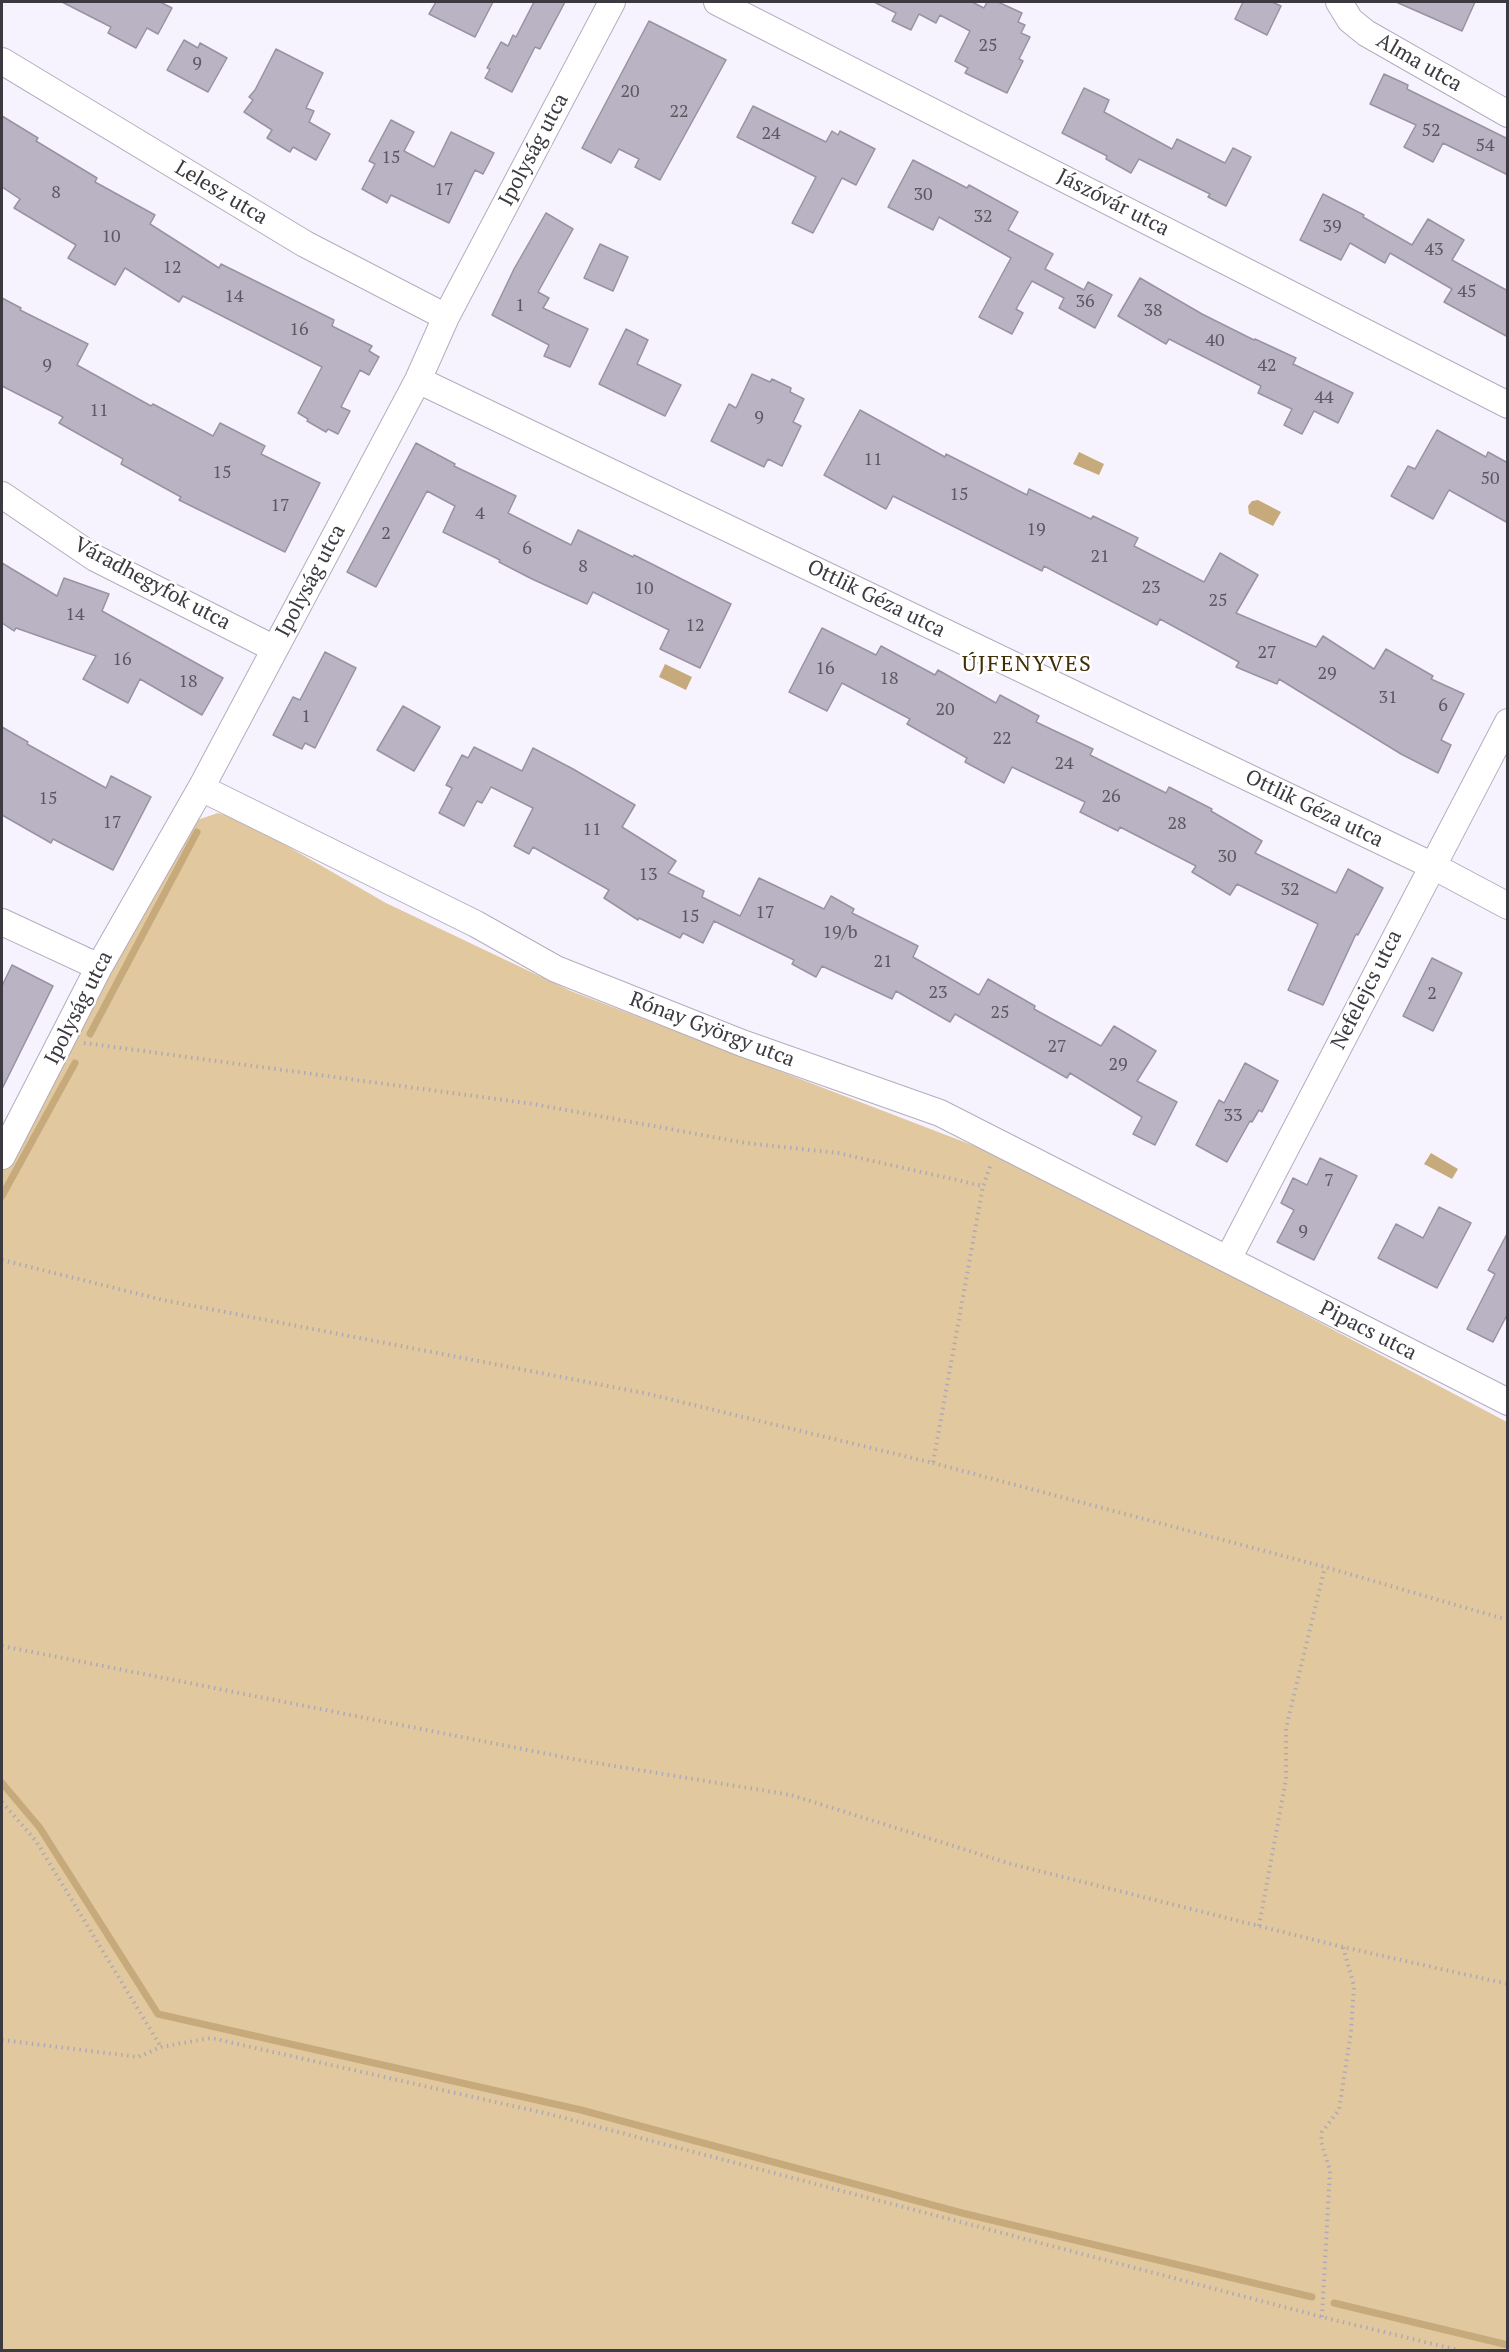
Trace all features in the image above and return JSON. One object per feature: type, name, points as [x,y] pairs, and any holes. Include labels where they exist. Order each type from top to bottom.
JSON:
[{"type":"street","name":"Ipolyság utca","points":[[2,1156],[99,967],[201,788],[418,380],[446,316],[612,2]]},
{"type":"street","name":"Jászóvár utca","points":[[717,2],[1508,405]]},
{"type":"street","name":"Alma utca","points":[[1339,2],[1350,20],[1366,33],[1508,114]]},
{"type":"street","name":"Lelesz utca","points":[[2,61],[305,244],[446,316]]},
{"type":"street","name":"Ottlik Géza utca","points":[[418,380],[1431,865],[1508,906]]},
{"type":"street","name":"Váradhegyfok utca","points":[[2,495],[95,558],[275,649]]},
{"type":"street","name":"Nefelejcs utca","points":[[1228,1259],[1431,865],[1508,722]]},
{"type":"street","name":"Rónay György utca","points":[[201,788],[476,924],[556,969],[732,1039],[940,1113],[1228,1259]]},
{"type":"street","points":[[2,922],[99,967]]},
{"type":"street","name":"Pipacs utca","points":[[1228,1259],[1508,1402]]},
{"type":"path","points":[[63,1040],[533,1104],[746,1143],[838,1153],[983,1186]]},
{"type":"path","points":[[933,1462],[983,1186],[998,1144]]},
{"type":"path","points":[[2,1260],[163,1300],[644,1393],[933,1462],[1324,1567],[1508,1620]]},
{"type":"path","points":[[1259,1926],[1286,1779],[1286,1728],[1324,1567]]},
{"type":"path","points":[[2,1646],[578,1760],[791,1795],[1011,1864],[1343,1947],[1508,1984]]},
{"type":"path","points":[[2,1802],[36,1841],[161,2047]]},
{"type":"path","points":[[1322,2317],[1330,2170],[1321,2142],[1322,2132],[1340,2110],[1351,2032],[1354,1986],[1343,1947]]},
{"type":"path","points":[[2,2040],[138,2058],[161,2047],[211,2038],[553,2115],[1322,2317],[1458,2350]]},
{"type":"shaded area","points":[[1079,452],[1104,464],[1099,475],[1073,464]]},
{"type":"shaded area","points":[[1258,500],[1281,512],[1273,526],[1249,514],[1248,506],[1252,501]]},
{"type":"shaded area","points":[[665,664],[692,677],[686,690],[659,677]]},
{"type":"shaded area","points":[[218,813],[242,820],[386,903],[571,991],[1019,1163],[1507,1422],[1507,2350],[2,2350],[2,1156],[197,820]]},
{"type":"shaded area","points":[[1431,1153],[1458,1169],[1452,1179],[1424,1164]]},
{"type":"building","points":[[62,2],[160,2],[172,8],[158,34],[147,28],[136,48],[108,33],[111,27]]},
{"type":"building","points":[[436,2],[493,2],[475,37],[429,14]]},
{"type":"building","points":[[534,2],[565,2],[540,49],[535,47],[512,92],[485,78],[490,69],[487,68],[501,42],[508,46],[513,35],[516,37]]},
{"type":"building","points":[[874,2],[972,2],[984,8],[987,2],[998,2],[1022,13],[1018,22],[1025,25],[1021,33],[1030,37],[1019,59],[1023,61],[1007,93],[965,73],[968,68],[955,61],[970,31],[940,15],[936,23],[919,14],[911,30],[892,21],[896,13]]},
{"type":"building","points":[[1243,2],[1272,2],[1281,6],[1267,35],[1235,19]]},
{"type":"building","points":[[1396,2],[1475,2],[1462,31]]},
{"type":"building","points":[[649,21],[726,60],[660,180],[635,167],[639,159],[619,149],[611,163],[582,148]]},
{"type":"building","points":[[184,40],[198,48],[200,43],[227,58],[208,92],[167,70]]},
{"type":"building","points":[[276,49],[323,73],[306,108],[314,111],[309,122],[330,134],[316,160],[293,147],[290,152],[267,138],[272,130],[244,112],[253,100],[249,97]]},
{"type":"building","points":[[1384,74],[1408,85],[1407,89],[1508,139],[1508,175],[1443,143],[1433,162],[1404,147],[1416,125],[1370,104]]},
{"type":"building","points":[[1084,88],[1109,100],[1104,112],[1172,149],[1177,139],[1225,163],[1233,148],[1251,157],[1226,206],[1208,197],[1210,194],[1139,159],[1131,173],[1106,159],[1107,156],[1062,133]]},
{"type":"building","points":[[753,106],[826,142],[832,131],[838,135],[840,131],[875,149],[856,185],[842,178],[813,233],[792,223],[816,177],[737,137]]},
{"type":"building","points":[[2,116],[38,138],[36,141],[97,178],[95,182],[155,215],[150,224],[219,268],[221,264],[334,320],[332,326],[372,346],[369,351],[379,357],[369,375],[360,370],[341,407],[350,411],[338,434],[328,429],[326,432],[298,413],[322,367],[183,296],[179,302],[125,268],[115,285],[68,258],[76,245],[14,208],[20,199],[2,187]]},
{"type":"building","points":[[391,120],[414,132],[404,151],[434,167],[451,132],[494,153],[483,174],[475,170],[449,223],[391,195],[387,203],[362,189],[375,164],[369,161]]},
{"type":"building","points":[[913,160],[967,188],[969,185],[1018,212],[1008,230],[1053,254],[1045,269],[1084,290],[1088,282],[1112,295],[1095,328],[1059,308],[1064,298],[1032,281],[1016,309],[1023,313],[1012,334],[979,317],[1011,258],[939,217],[933,230],[888,207]]},
{"type":"building","points":[[1323,194],[1364,215],[1363,217],[1412,245],[1428,219],[1464,240],[1452,260],[1508,291],[1508,337],[1444,302],[1452,289],[1390,253],[1385,263],[1350,243],[1341,260],[1300,240]]},
{"type":"building","points":[[546,213],[573,229],[538,292],[549,298],[543,308],[588,329],[570,367],[544,356],[549,345],[492,315],[514,269]]},
{"type":"building","points":[[600,244],[628,257],[613,291],[584,278]]},
{"type":"building","points":[[1140,278],[1202,314],[1296,358],[1293,364],[1353,393],[1338,423],[1314,411],[1302,434],[1284,425],[1292,409],[1258,393],[1261,386],[1169,339],[1166,344],[1118,316]]},
{"type":"building","points":[[2,298],[21,308],[20,310],[88,344],[77,365],[151,406],[153,404],[213,436],[220,423],[265,446],[261,454],[320,483],[285,552],[179,500],[181,497],[121,464],[123,459],[59,423],[63,417],[2,386]]},
{"type":"building","points":[[626,329],[648,340],[637,364],[681,385],[665,416],[599,384]]},
{"type":"building","points":[[752,374],[770,382],[772,379],[791,388],[790,392],[804,399],[793,422],[801,426],[782,466],[768,459],[764,467],[711,441],[729,404],[736,408]]},
{"type":"building","points":[[860,410],[945,457],[946,454],[1027,495],[1029,489],[1091,519],[1093,516],[1138,538],[1134,546],[1204,582],[1220,553],[1258,575],[1236,613],[1316,647],[1323,636],[1374,669],[1386,649],[1433,676],[1431,679],[1464,694],[1441,740],[1451,745],[1438,773],[1401,754],[1279,679],[1277,684],[1236,667],[1239,662],[1160,619],[1157,625],[1044,566],[1042,571],[893,496],[886,509],[824,475]]},
{"type":"building","points":[[1437,430],[1486,457],[1488,452],[1508,463],[1508,523],[1449,490],[1433,519],[1391,496],[1408,466],[1415,469]]},
{"type":"building","points":[[416,443],[455,464],[454,466],[516,496],[508,513],[571,545],[578,530],[633,557],[634,555],[731,604],[700,668],[660,649],[669,630],[593,592],[587,604],[532,579],[499,562],[500,560],[443,532],[455,506],[427,491],[376,587],[347,572]]},
{"type":"building","points":[[2,563],[57,596],[64,578],[109,594],[102,611],[223,678],[202,715],[140,679],[128,703],[83,679],[96,656],[16,628],[14,631],[2,623]]},
{"type":"building","points":[[822,628],[876,655],[881,646],[935,675],[938,670],[996,703],[1000,695],[1039,716],[1036,722],[1093,749],[1090,755],[1166,793],[1169,787],[1212,809],[1211,811],[1262,841],[1255,853],[1336,893],[1348,869],[1383,888],[1358,935],[1356,934],[1323,1005],[1288,990],[1318,924],[1237,884],[1230,895],[1192,872],[1196,866],[1120,827],[1118,831],[1080,812],[1085,802],[1012,767],[1004,783],[965,762],[967,758],[907,724],[910,719],[842,683],[827,711],[789,692]]},
{"type":"building","points":[[325,652],[356,668],[315,748],[305,743],[302,749],[273,735],[293,697],[300,700]]},
{"type":"building","points":[[403,706],[440,727],[414,771],[377,750]]},
{"type":"building","points":[[2,727],[28,742],[27,744],[106,788],[111,776],[151,797],[113,870],[53,839],[51,843],[2,815]]},
{"type":"building","points":[[474,747],[522,771],[533,748],[635,805],[622,827],[676,861],[668,873],[704,891],[702,897],[740,916],[759,878],[824,909],[831,896],[854,909],[852,913],[918,946],[913,957],[979,995],[988,979],[1035,1006],[1034,1009],[1101,1046],[1114,1026],[1156,1051],[1137,1081],[1177,1102],[1155,1145],[1133,1134],[1142,1117],[1070,1073],[1067,1078],[955,1014],[950,1022],[896,991],[892,999],[822,966],[816,977],[792,964],[794,960],[714,921],[703,943],[683,933],[680,938],[639,918],[638,920],[604,898],[609,890],[533,847],[529,854],[514,846],[533,808],[491,787],[482,803],[477,801],[464,826],[439,813],[452,788],[446,785],[462,755],[468,758]]},
{"type":"building","points":[[1432,958],[1462,973],[1433,1031],[1403,1016]]},
{"type":"building","points":[[12,965],[53,986],[2,1089],[2,986]]},
{"type":"building","points":[[1245,1063],[1278,1081],[1262,1112],[1259,1110],[1252,1122],[1250,1121],[1227,1162],[1196,1145],[1219,1100],[1224,1103]]},
{"type":"building","points":[[1320,1158],[1357,1176],[1314,1260],[1277,1242],[1294,1210],[1281,1203],[1293,1178],[1307,1185]]},
{"type":"building","points":[[1439,1207],[1471,1223],[1437,1288],[1378,1258],[1396,1224],[1423,1238]]},
{"type":"building","points":[[1508,1232],[1508,1313],[1493,1342],[1467,1329],[1495,1274],[1488,1270]]},
{"type":"waterway","points":[[90,1034],[197,832]]},
{"type":"waterway","points":[[2,1196],[75,1063]]},
{"type":"waterway","points":[[2,1783],[40,1828],[158,2014],[581,2110],[962,2213],[1312,2297]]},
{"type":"waterway","points":[[1334,2303],[1508,2345]]},
{"type":"district","name":"ÚJFENYVES","points":[[1027,665]]}]
